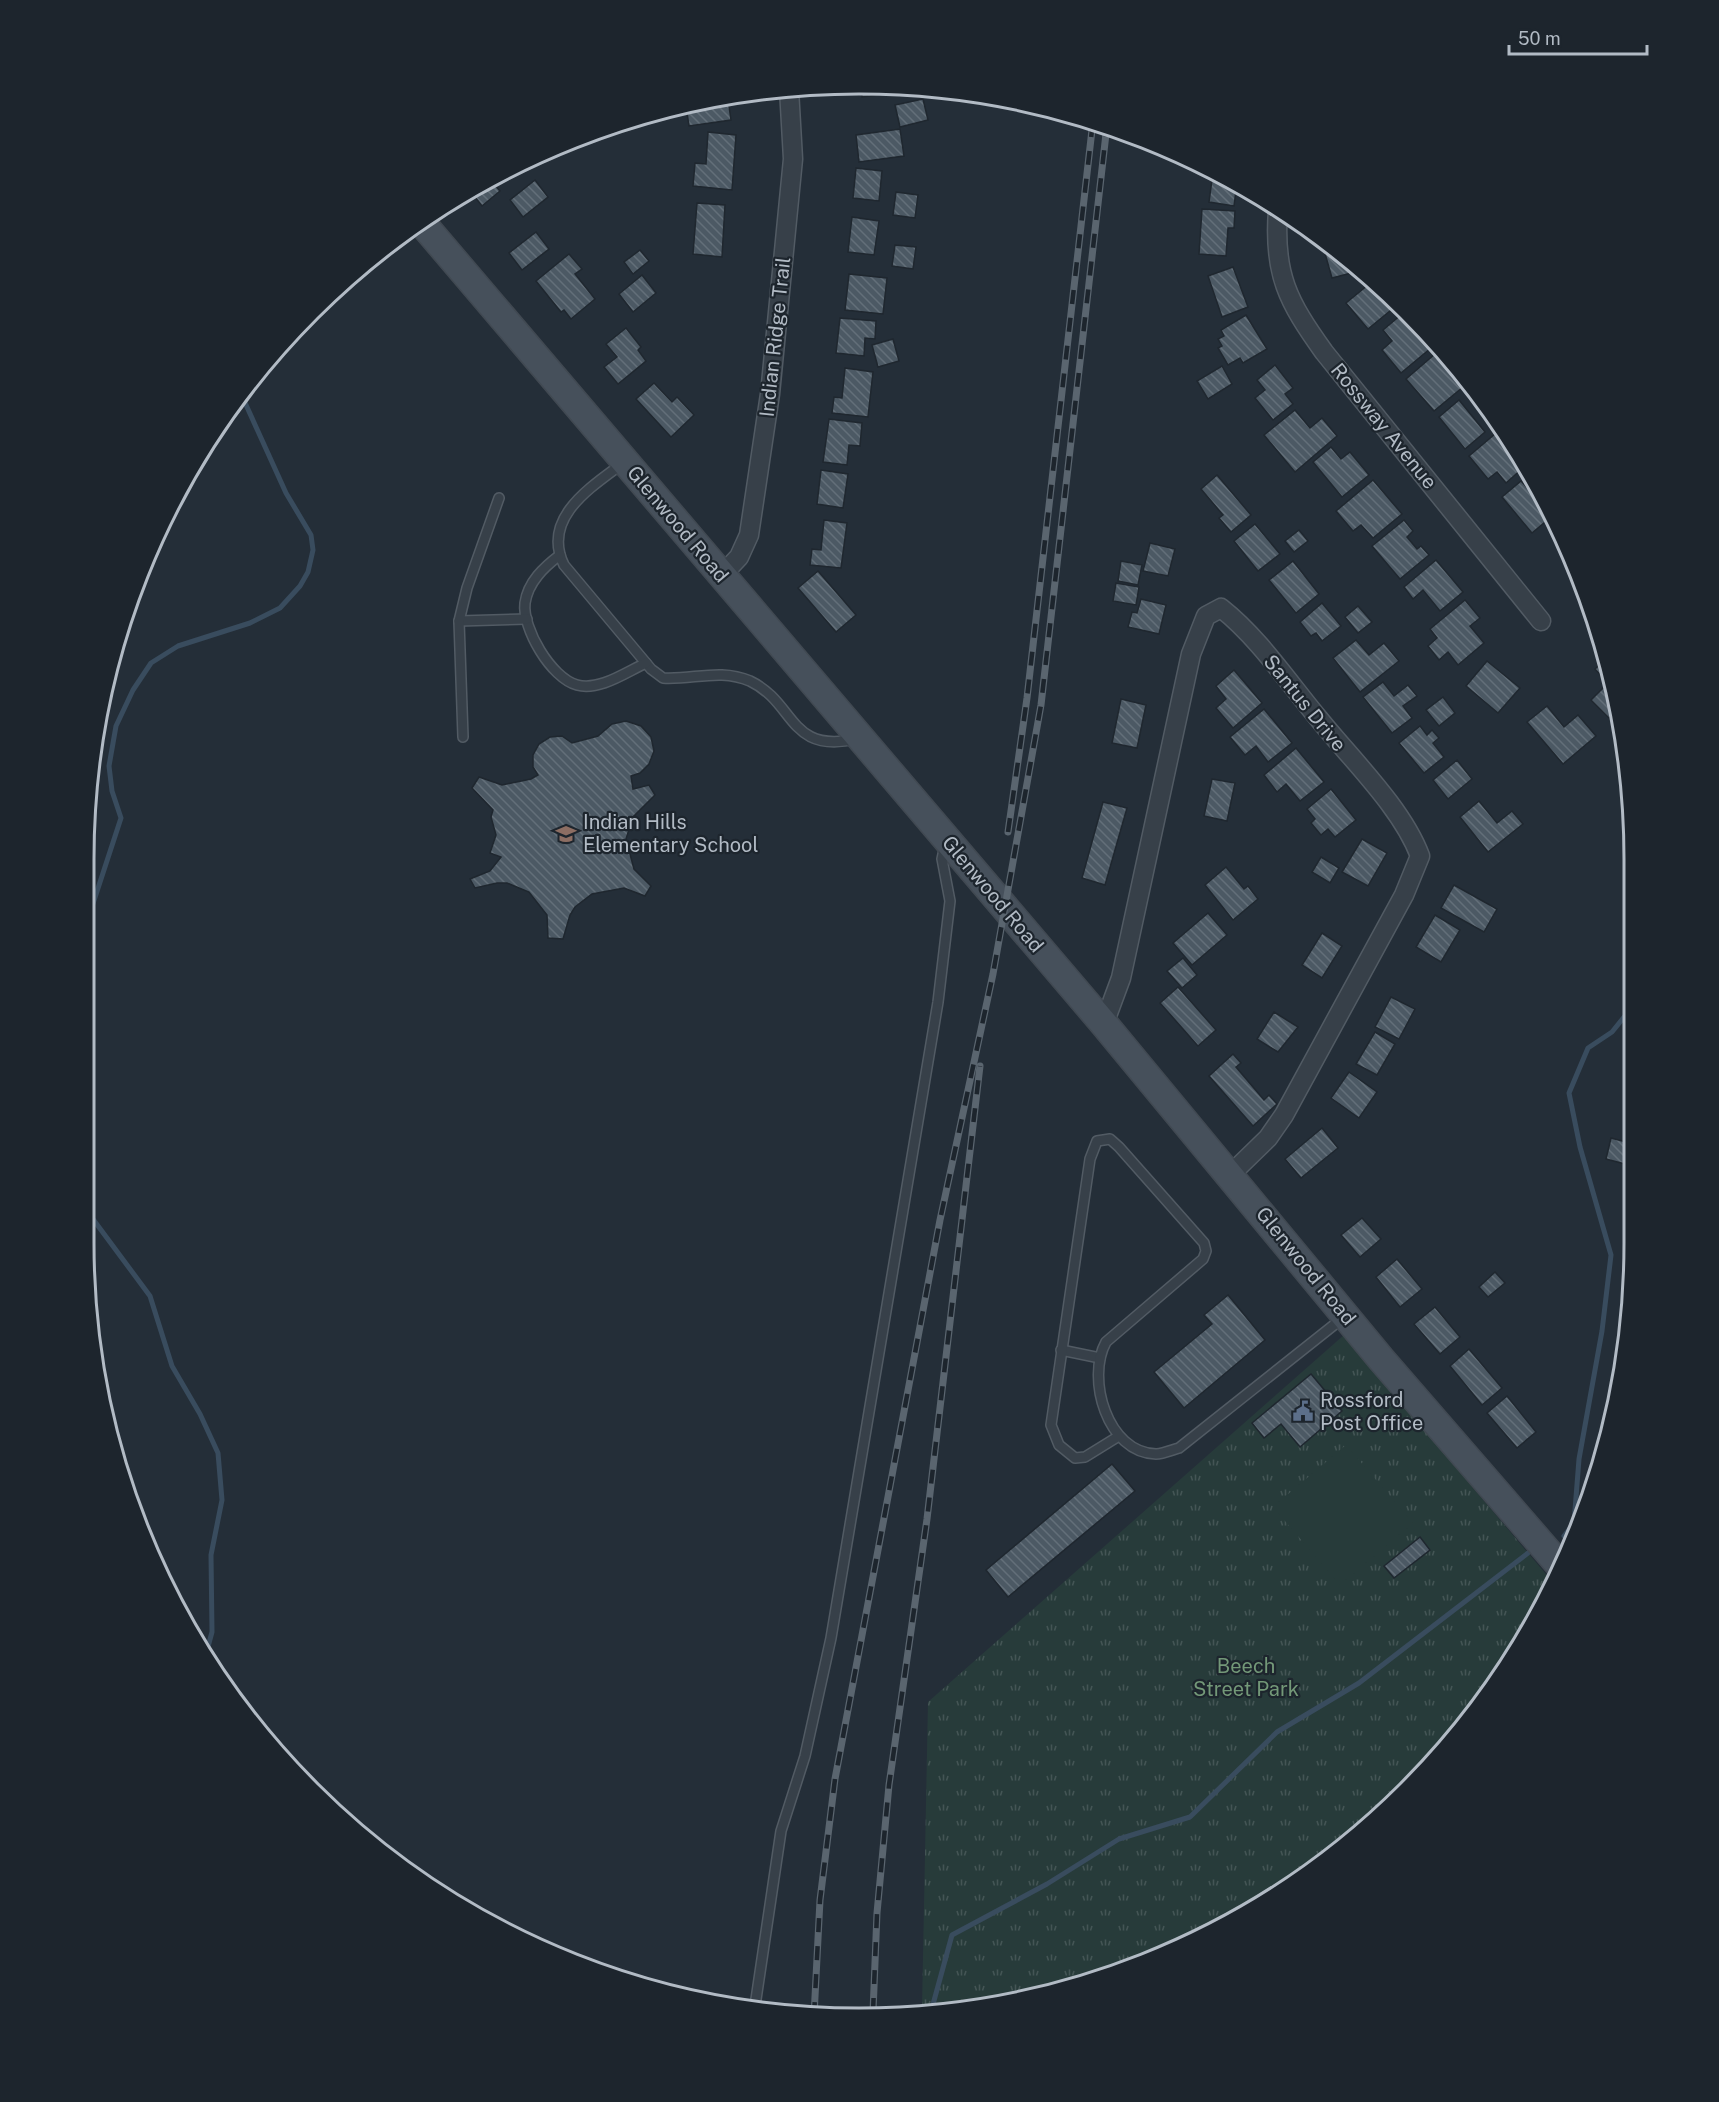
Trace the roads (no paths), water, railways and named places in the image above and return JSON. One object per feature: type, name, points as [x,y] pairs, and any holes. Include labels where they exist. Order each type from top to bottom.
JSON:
[{"type":"street","name":"Indian Ridge Trail","points":[[721,576],[739,557],[749,535],[770,394],[794,159],[790,98]]},
{"type":"street","name":"Rossway Avenue","points":[[1278,219],[1278,257],[1283,284],[1299,317],[1324,352],[1541,621]]},
{"type":"street","name":"Glenwood Road","points":[[427,228],[1104,1024],[1346,1315],[1555,1560]]},
{"type":"street","name":"Santus Drive","points":[[1104,1024],[1121,978],[1191,654],[1206,616],[1221,608],[1252,638],[1388,804],[1413,838],[1420,856],[1404,895],[1284,1115],[1268,1137],[1231,1174]]},
{"type":"lane","points":[[625,461],[574,503],[560,530],[558,551],[564,565],[646,663],[663,678],[708,673],[750,681],[764,691],[798,729],[807,735],[836,743],[861,738]]},
{"type":"lane","points":[[463,736],[459,621],[464,596],[499,498]]},
{"type":"lane","points":[[560,555],[540,572],[525,602],[527,619],[548,663],[562,677],[576,685],[594,686],[646,663]]},
{"type":"lane","points":[[459,621],[527,619]]},
{"type":"lane","points":[[756,2000],[781,1831],[806,1756],[831,1638],[935,1025],[950,901],[942,860],[947,839]]},
{"type":"lane","points":[[1119,1436],[1085,1457],[1075,1458],[1059,1445],[1051,1425],[1090,1159],[1097,1141],[1110,1139],[1204,1243],[1206,1251],[1203,1259],[1106,1342],[1100,1358],[1102,1400],[1107,1420],[1119,1436],[1136,1449],[1156,1454],[1179,1448],[1346,1315]]},
{"type":"lane","points":[[1062,1350],[1100,1358]]},
{"type":"waterway","points":[[94,900],[121,818],[112,791],[109,766],[116,726],[133,690],[151,663],[178,646],[250,623],[280,608],[300,586],[308,572],[313,550],[311,535],[286,493],[246,404]]},
{"type":"waterway","points":[[1575,1512],[1579,1459],[1602,1331],[1611,1255],[1580,1147],[1569,1093],[1588,1048],[1612,1032],[1624,1017]]},
{"type":"waterway","points":[[94,1220],[150,1296],[172,1366],[200,1414],[218,1453],[222,1500],[211,1555],[212,1632],[209,1644]]},
{"type":"waterway","points":[[1564,1536],[1567,1532]]},
{"type":"waterway","points":[[933,2004],[952,1935],[1047,1884],[1119,1839],[1190,1817],[1277,1732],[1359,1683],[1528,1553]]},
{"type":"railway","points":[[1008,832],[1027,698],[1092,131]]},
{"type":"railway","points":[[815,2006],[820,1900],[835,1779],[940,1220],[993,974],[1041,705],[1106,135]]},
{"type":"railway","points":[[873,2007],[877,1913],[889,1785],[927,1519],[980,1066]]},
{"type":"place","name":"Indian Hills Elementary School","points":[[566,834]]},
{"type":"place","name":"Rossford Post Office","points":[[1303,1411]]},
{"type":"park label","name":"Beech Street Park","points":[[1246,1678]]}]
